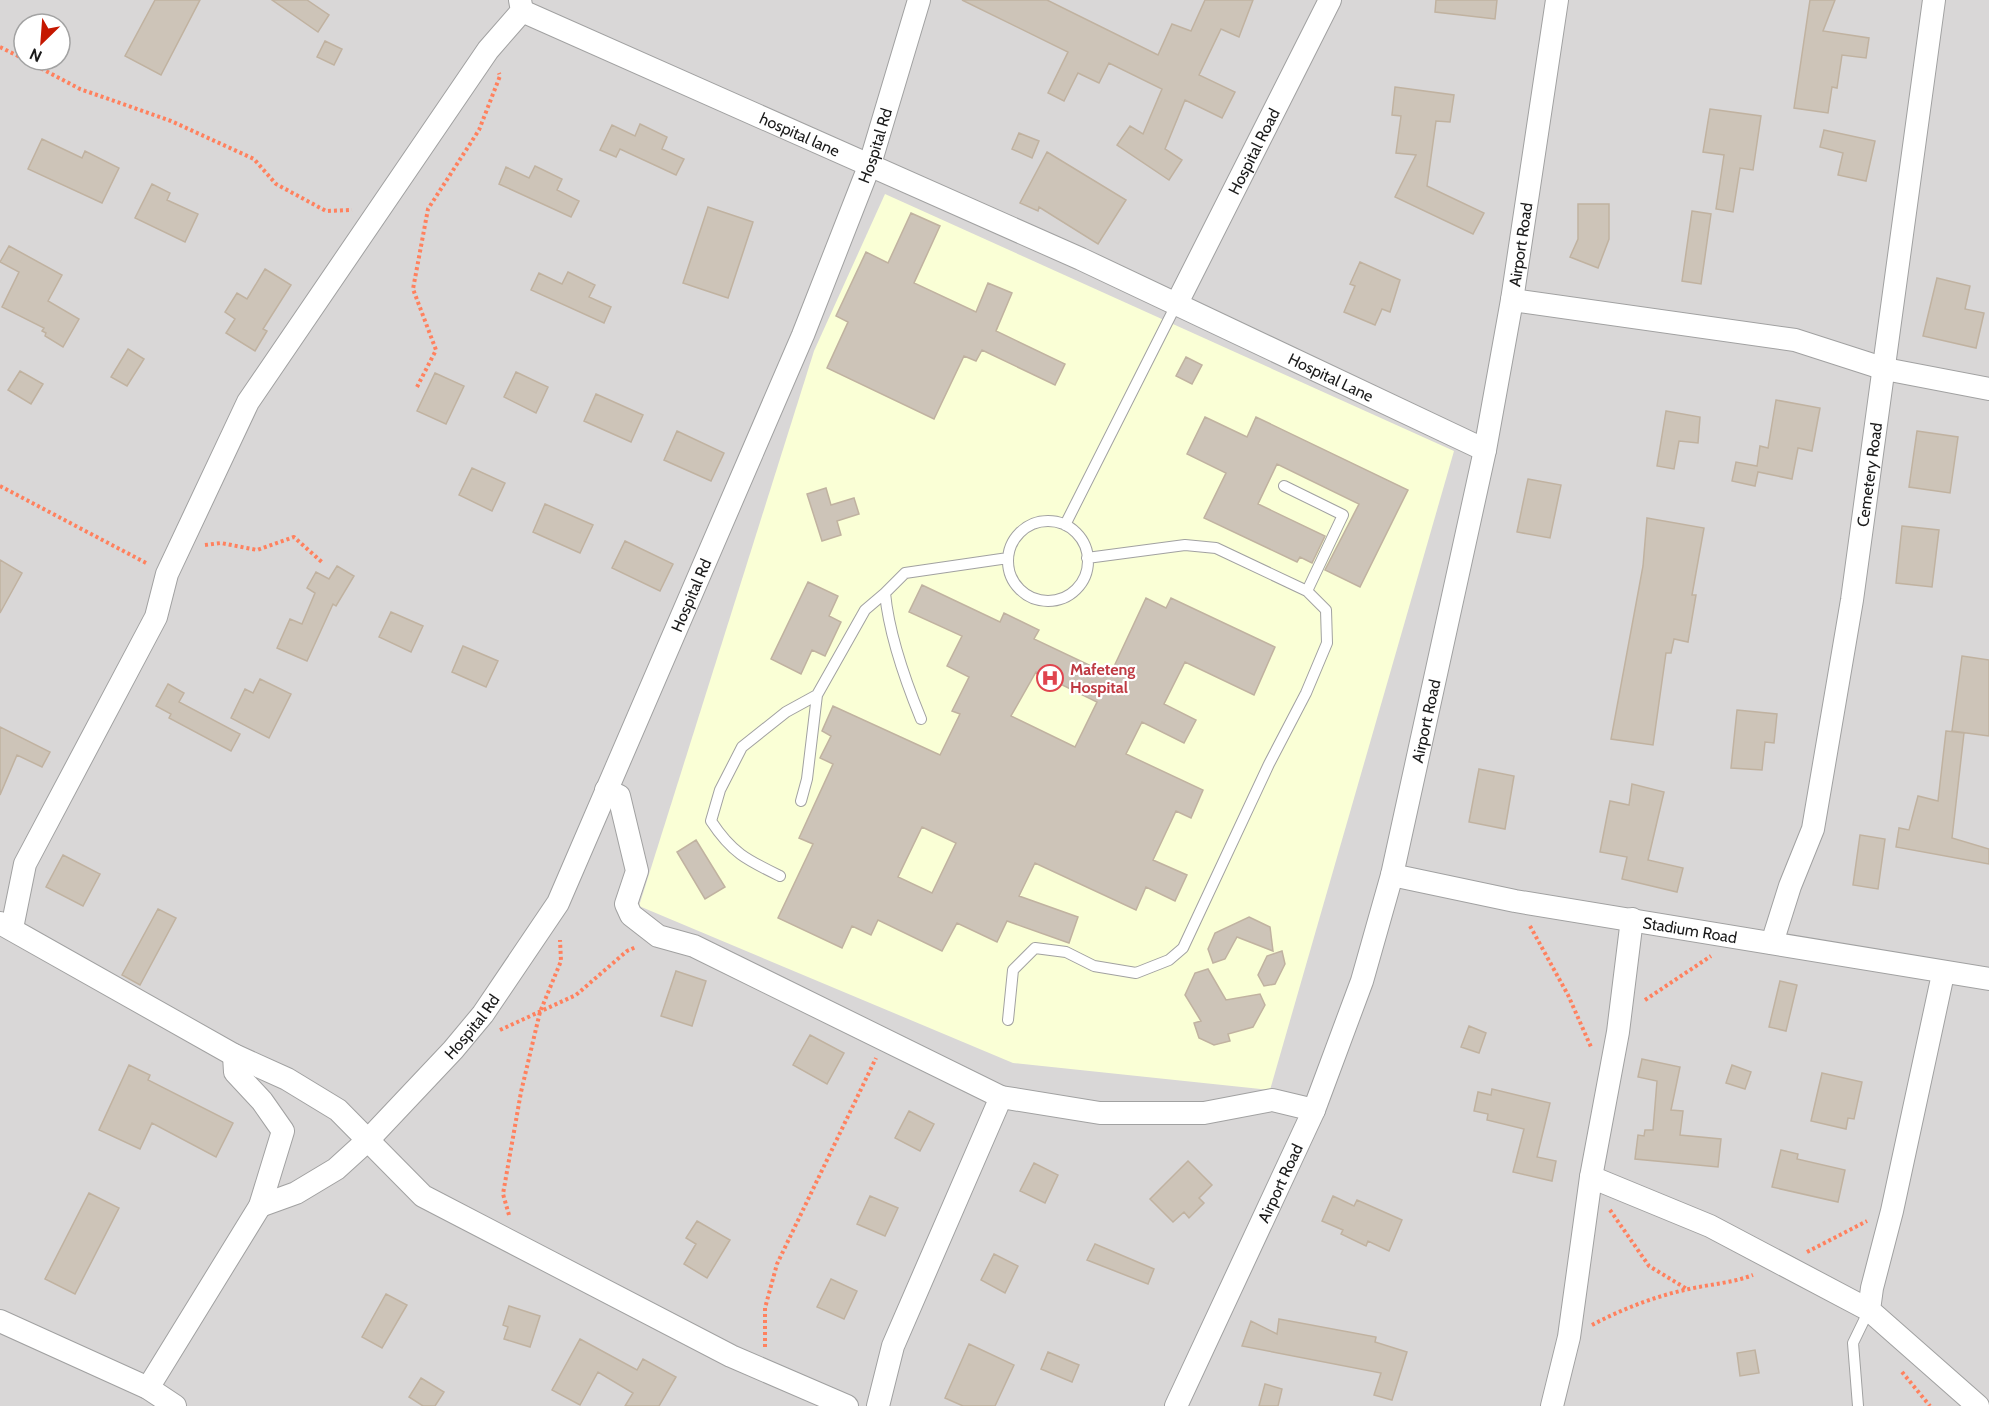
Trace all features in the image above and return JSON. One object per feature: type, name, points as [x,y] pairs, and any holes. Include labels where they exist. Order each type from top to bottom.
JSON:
[{"type":"street","name":"Hospital Rd","points":[[260,1206],[306,1187],[336,1169],[369,1139],[453,1050],[517,965],[558,903],[803,335],[870,164],[919,0]]},
{"type":"street","name":"Hospital Road","points":[[1177,303],[1330,0]]},
{"type":"street","name":"Airport Road","points":[[1176,1406],[1314,1110],[1362,981],[1392,874],[1485,450],[1512,300],[1557,0]]},
{"type":"street","name":"Cemetery Road","points":[[1772,943],[1790,886],[1813,829],[1852,600],[1934,0]]},
{"type":"street","name":"hospital lane","points":[[521,6],[1177,303]]},
{"type":"street","points":[[521,6],[380,206],[248,402],[167,574],[156,617],[25,864],[6,925],[106,984],[234,1055],[286,1079],[338,1110],[423,1196],[518,1247],[762,1369],[847,1406]]},
{"type":"street","points":[[1512,300],[1795,340],[1885,369],[1989,389]]},
{"type":"street","name":"Hospital Lane","points":[[1177,303],[1485,450]]},
{"type":"street","points":[[606,790],[619,796],[637,871],[626,904],[632,915],[658,936],[694,946],[1001,1097],[1100,1113],[1204,1113],[1272,1100],[1314,1110]]},
{"type":"street","name":"Stadium Road","points":[[1392,874],[1515,901],[1632,919],[1943,974],[1989,979]]},
{"type":"street","points":[[1552,1406],[1569,1337],[1591,1180],[1618,1032],[1632,919]]},
{"type":"street","points":[[1869,1310],[1872,1288],[1892,1211],[1943,974]]},
{"type":"street","points":[[148,1388],[260,1206],[283,1131],[262,1101],[235,1072],[234,1055]]},
{"type":"street","points":[[878,1406],[893,1346],[1001,1097]]},
{"type":"street","points":[[1591,1180],[1710,1226],[1869,1310],[1978,1406]]},
{"type":"street","points":[[0,1321],[148,1388],[175,1406]]},
{"type":"lane","points":[[1065,525],[1177,303]]},
{"type":"lane","points":[[1284,486],[1343,515],[1307,591]]},
{"type":"lane","points":[[1050,520],[1065,525],[1078,534],[1086,547],[1084,578],[1075,591],[1061,598],[1046,601],[1030,597],[1018,588],[1010,574],[1008,558],[1011,543],[1027,527],[1050,520]]},
{"type":"lane","points":[[1008,1020],[1013,970],[1035,948],[1066,952],[1094,966],[1137,973],[1169,960],[1183,948],[1269,765],[1306,693],[1327,643],[1326,610],[1307,591],[1216,548],[1185,545],[1087,558]]},
{"type":"lane","points":[[801,801],[807,779],[817,695],[865,610],[905,573],[1008,558]]},
{"type":"lane","points":[[885,593],[887,611],[921,719]]},
{"type":"lane","points":[[780,876],[753,863],[726,844],[711,821],[720,790],[742,747],[786,712],[817,695]]},
{"type":"lane","points":[[1858,1406],[1853,1343],[1869,1310]]},
{"type":"path","points":[[417,387],[436,350],[413,289],[428,209],[479,130],[500,76],[488,50]]},
{"type":"path","points":[[48,72],[80,89],[171,121],[254,159],[276,184],[326,211],[380,206]]},
{"type":"path","points":[[0,486],[167,574]]},
{"type":"path","points":[[178,550],[220,543],[257,550],[294,537],[323,563]]},
{"type":"path","points":[[1515,901],[1568,994],[1592,1048]]},
{"type":"path","points":[[499,1031],[576,995],[627,951],[658,936]]},
{"type":"path","points":[[1642,1002],[1719,951],[1726,936]]},
{"type":"path","points":[[518,1247],[503,1194],[540,1012],[561,962],[560,938]]},
{"type":"path","points":[[762,1369],[767,1338],[765,1308],[777,1264],[874,1065],[883,1038]]},
{"type":"path","points":[[1591,1180],[1649,1266],[1687,1289]]},
{"type":"path","points":[[1569,1337],[1616,1312],[1687,1289],[1733,1282],[1780,1265],[1880,1214],[1892,1211]]},
{"type":"shaded area","points":[[0,0],[1989,0],[1989,1406],[0,1406]]},
{"type":"shaded area","name":"Mafeteng Hospital","points":[[885,194],[1454,451],[1270,1090],[1013,1063],[639,906],[814,351]]},
{"type":"building","points":[[155,0],[200,0],[161,75],[125,56]]},
{"type":"building","points":[[272,0],[307,0],[329,15],[318,32]]},
{"type":"building","points":[[962,0],[1047,0],[1158,55],[1172,24],[1191,31],[1205,0],[1253,0],[1239,37],[1221,29],[1199,75],[1235,92],[1222,118],[1185,100],[1165,149],[1182,160],[1169,180],[1117,145],[1130,126],[1143,134],[1162,89],[1109,63],[1099,83],[1078,73],[1064,101],[1048,93],[1068,52]]},
{"type":"building","points":[[1436,0],[1497,0],[1495,19],[1435,12]]},
{"type":"building","points":[[1810,0],[1835,0],[1823,31],[1869,38],[1866,58],[1842,55],[1837,88],[1832,87],[1828,113],[1794,108]]},
{"type":"building","points":[[325,41],[342,49],[334,65],[317,57]]},
{"type":"building","points":[[1395,87],[1454,95],[1450,122],[1436,121],[1427,186],[1484,213],[1473,234],[1395,197],[1416,155],[1396,153],[1401,116],[1392,115]]},
{"type":"building","points":[[1710,109],[1761,116],[1753,170],[1740,168],[1733,212],[1716,209],[1724,155],[1703,152]]},
{"type":"building","points":[[640,124],[667,137],[662,149],[684,159],[676,175],[620,149],[616,157],[600,150],[612,125],[635,136]]},
{"type":"building","points":[[1824,130],[1875,141],[1866,181],[1838,175],[1843,153],[1820,147]]},
{"type":"building","points":[[1019,133],[1039,141],[1032,158],[1012,149]]},
{"type":"building","points":[[42,139],[82,158],[85,151],[119,168],[102,203],[28,169]]},
{"type":"building","points":[[1047,152],[1126,200],[1098,244],[1039,207],[1038,211],[1020,203]]},
{"type":"building","points":[[535,166],[562,179],[557,190],[579,201],[571,217],[499,184],[506,167],[529,178]]},
{"type":"building","points":[[152,184],[170,193],[167,200],[198,214],[185,242],[135,218]]},
{"type":"building","points":[[1578,204],[1609,204],[1609,239],[1598,268],[1570,257],[1578,239]]},
{"type":"building","points":[[708,207],[753,222],[728,298],[683,283]]},
{"type":"building","points":[[1692,211],[1711,214],[1701,284],[1682,281]]},
{"type":"building","points":[[911,213],[940,226],[914,283],[976,312],[988,283],[1012,293],[996,331],[1065,364],[1055,385],[982,350],[976,361],[964,356],[934,419],[827,368],[848,322],[836,316],[866,252],[888,263]]},
{"type":"building","points":[[9,246],[62,275],[48,301],[79,319],[63,347],[45,336],[46,333],[42,331],[44,328],[2,307],[19,272],[0,262]]},
{"type":"building","points":[[1360,262],[1400,280],[1390,312],[1382,309],[1375,325],[1344,312],[1355,286],[1350,284]]},
{"type":"building","points":[[265,269],[291,285],[263,329],[267,331],[255,351],[226,333],[235,319],[225,312],[237,293],[247,299]]},
{"type":"building","points":[[568,272],[595,285],[589,297],[611,307],[604,323],[531,290],[539,273],[562,284]]},
{"type":"building","points":[[1937,278],[1970,286],[1965,309],[1984,313],[1976,348],[1923,336]]},
{"type":"building","points":[[128,349],[144,359],[127,386],[111,377]]},
{"type":"building","points":[[1186,357],[1202,365],[1192,384],[1176,376]]},
{"type":"building","points":[[20,371],[43,384],[31,404],[8,390]]},
{"type":"building","points":[[516,372],[548,387],[536,413],[504,397]]},
{"type":"building","points":[[435,373],[464,386],[446,424],[417,411]]},
{"type":"building","points":[[596,394],[643,415],[631,442],[584,421]]},
{"type":"building","points":[[1776,400],[1820,408],[1812,451],[1798,448],[1792,479],[1758,472],[1755,486],[1732,481],[1736,462],[1757,466],[1760,446],[1768,448]]},
{"type":"building","points":[[1666,411],[1700,417],[1698,443],[1679,441],[1674,469],[1657,466]]},
{"type":"building","points":[[1205,417],[1247,437],[1256,417],[1408,490],[1360,587],[1325,570],[1359,504],[1277,464],[1258,504],[1325,536],[1312,563],[1300,557],[1297,562],[1204,518],[1226,473],[1187,454]]},
{"type":"building","points":[[677,431],[724,453],[711,481],[664,460]]},
{"type":"building","points":[[1917,431],[1958,437],[1950,493],[1909,487]]},
{"type":"building","points":[[472,468],[505,483],[492,511],[459,495]]},
{"type":"building","points":[[1528,479],[1561,485],[1550,538],[1517,532]]},
{"type":"building","points":[[826,488],[831,505],[854,498],[859,514],[837,521],[841,535],[822,541],[807,494]]},
{"type":"building","points":[[545,504],[593,525],[580,553],[533,532]]},
{"type":"building","points":[[1647,518],[1704,528],[1692,595],[1696,595],[1688,642],[1674,639],[1671,653],[1666,653],[1653,745],[1611,739],[1643,566]]},
{"type":"building","points":[[1902,526],[1939,530],[1932,587],[1896,583]]},
{"type":"building","points":[[625,541],[673,564],[660,591],[612,568]]},
{"type":"building","points":[[0,560],[22,573],[0,613]]},
{"type":"building","points":[[337,566],[354,576],[336,606],[333,604],[307,661],[277,648],[290,619],[302,624],[315,593],[307,588],[316,572],[329,579]]},
{"type":"building","points":[[808,582],[838,596],[829,616],[841,622],[825,656],[812,650],[801,674],[771,659]]},
{"type":"building","points":[[922,585],[1000,622],[1004,613],[1039,630],[1034,639],[1110,675],[1146,598],[1166,608],[1171,598],[1275,647],[1254,695],[1185,662],[1164,704],[1196,720],[1184,743],[1142,722],[1126,754],[1203,790],[1191,818],[1176,811],[1153,860],[1187,875],[1175,901],[1146,887],[1136,910],[1035,863],[1019,896],[1078,917],[1069,943],[1007,921],[997,942],[957,923],[942,951],[878,920],[871,935],[852,926],[842,948],[778,918],[813,844],[799,838],[833,764],[820,758],[831,736],[822,731],[833,706],[940,755],[960,714],[952,711],[969,677],[947,666],[962,636],[909,612]],"holes":[[[1036,672],[1097,702],[1075,747],[1011,716]],[[922,827],[956,843],[932,893],[898,877]]]},
{"type":"building","points":[[391,612],[423,626],[411,652],[379,637]]},
{"type":"building","points":[[463,646],[498,661],[486,687],[452,672]]},
{"type":"building","points":[[1962,656],[1989,660],[1989,736],[1952,731]]},
{"type":"building","points":[[260,679],[291,694],[269,738],[231,718],[245,689],[253,693]]},
{"type":"building","points":[[168,684],[184,693],[179,702],[240,734],[231,751],[169,718],[171,714],[156,706]]},
{"type":"building","points":[[1737,710],[1777,714],[1774,743],[1765,742],[1762,770],[1731,768]]},
{"type":"building","points":[[0,727],[50,752],[42,767],[17,755],[0,795]]},
{"type":"building","points":[[1946,731],[1964,733],[1952,838],[1989,849],[1989,864],[1896,847],[1899,828],[1909,830],[1918,796],[1938,801]]},
{"type":"building","points":[[1479,769],[1514,776],[1505,829],[1469,822]]},
{"type":"building","points":[[1632,784],[1664,792],[1648,860],[1683,868],[1677,892],[1622,879],[1627,857],[1600,852],[1610,801],[1629,805]]},
{"type":"building","points":[[1860,835],[1885,839],[1878,889],[1853,885]]},
{"type":"building","points":[[696,840],[725,887],[705,899],[677,852]]},
{"type":"building","points":[[63,855],[100,874],[83,906],[46,887]]},
{"type":"building","points":[[158,909],[176,918],[140,985],[122,975]]},
{"type":"building","points":[[1249,917],[1270,927],[1273,951],[1237,937],[1225,959],[1213,963],[1208,949],[1215,933]]},
{"type":"building","points":[[1282,951],[1285,964],[1275,984],[1264,986],[1258,975],[1267,956]]},
{"type":"building","points":[[1208,969],[1226,1000],[1260,994],[1265,1005],[1253,1027],[1228,1034],[1230,1041],[1214,1045],[1199,1038],[1194,1023],[1201,1021],[1185,995],[1195,973]]},
{"type":"building","points":[[676,971],[706,981],[692,1026],[661,1016]]},
{"type":"building","points":[[1780,981],[1797,985],[1786,1031],[1769,1027]]},
{"type":"building","points":[[1469,1026],[1486,1033],[1479,1053],[1461,1047]]},
{"type":"building","points":[[810,1035],[844,1053],[827,1084],[793,1065]]},
{"type":"building","points":[[1642,1059],[1680,1067],[1671,1110],[1683,1111],[1680,1135],[1721,1139],[1718,1167],[1635,1159],[1638,1135],[1644,1136],[1645,1130],[1653,1130],[1657,1081],[1638,1077]]},
{"type":"building","points":[[129,1065],[150,1075],[148,1080],[233,1123],[216,1157],[152,1123],[140,1149],[99,1130]]},
{"type":"building","points":[[1732,1065],[1751,1072],[1745,1089],[1726,1083]]},
{"type":"building","points":[[1822,1073],[1862,1082],[1854,1119],[1848,1118],[1846,1129],[1811,1121]]},
{"type":"building","points":[[1492,1089],[1550,1103],[1537,1157],[1556,1161],[1552,1181],[1513,1172],[1524,1129],[1487,1120],[1488,1114],[1474,1111],[1478,1092],[1491,1095]]},
{"type":"building","points":[[909,1111],[934,1124],[920,1151],[895,1138]]},
{"type":"building","points":[[1781,1150],[1798,1154],[1797,1159],[1845,1170],[1838,1202],[1772,1187]]},
{"type":"building","points":[[1188,1161],[1212,1185],[1199,1198],[1204,1203],[1189,1218],[1184,1212],[1173,1222],[1150,1199]]},
{"type":"building","points":[[1034,1163],[1058,1175],[1045,1203],[1020,1191]]},
{"type":"building","points":[[89,1193],[119,1208],[75,1294],[45,1279]]},
{"type":"building","points":[[870,1196],[898,1208],[885,1236],[857,1224]]},
{"type":"building","points":[[1333,1196],[1354,1206],[1357,1200],[1402,1220],[1389,1251],[1368,1241],[1366,1246],[1341,1234],[1343,1230],[1322,1221]]},
{"type":"building","points":[[697,1221],[730,1240],[707,1278],[684,1264],[696,1244],[686,1238]]},
{"type":"building","points":[[1095,1244],[1154,1269],[1148,1284],[1087,1260]]},
{"type":"building","points":[[994,1254],[1018,1266],[1005,1293],[981,1280]]},
{"type":"building","points":[[831,1279],[857,1291],[844,1319],[817,1307]]},
{"type":"building","points":[[386,1294],[407,1305],[382,1348],[362,1337]]},
{"type":"building","points":[[509,1306],[540,1316],[530,1347],[504,1339],[508,1327],[503,1325]]},
{"type":"building","points":[[1279,1319],[1376,1337],[1375,1342],[1407,1352],[1392,1400],[1374,1395],[1381,1373],[1242,1346],[1251,1321],[1277,1334]]},
{"type":"building","points":[[580,1339],[637,1370],[643,1359],[676,1377],[659,1406],[625,1406],[633,1393],[598,1372],[580,1405],[552,1390]]},
{"type":"building","points":[[969,1344],[1014,1365],[995,1406],[963,1406],[945,1398]]},
{"type":"building","points":[[1755,1350],[1759,1373],[1740,1376],[1737,1353]]},
{"type":"building","points":[[1048,1352],[1079,1365],[1072,1382],[1041,1369]]},
{"type":"building","points":[[421,1378],[444,1392],[435,1406],[423,1406],[409,1397]]},
{"type":"building","points":[[1265,1384],[1282,1389],[1278,1406],[1259,1406]]},
{"type":"place","name":"Mafeteng Hospital","points":[[1050,678]]}]
